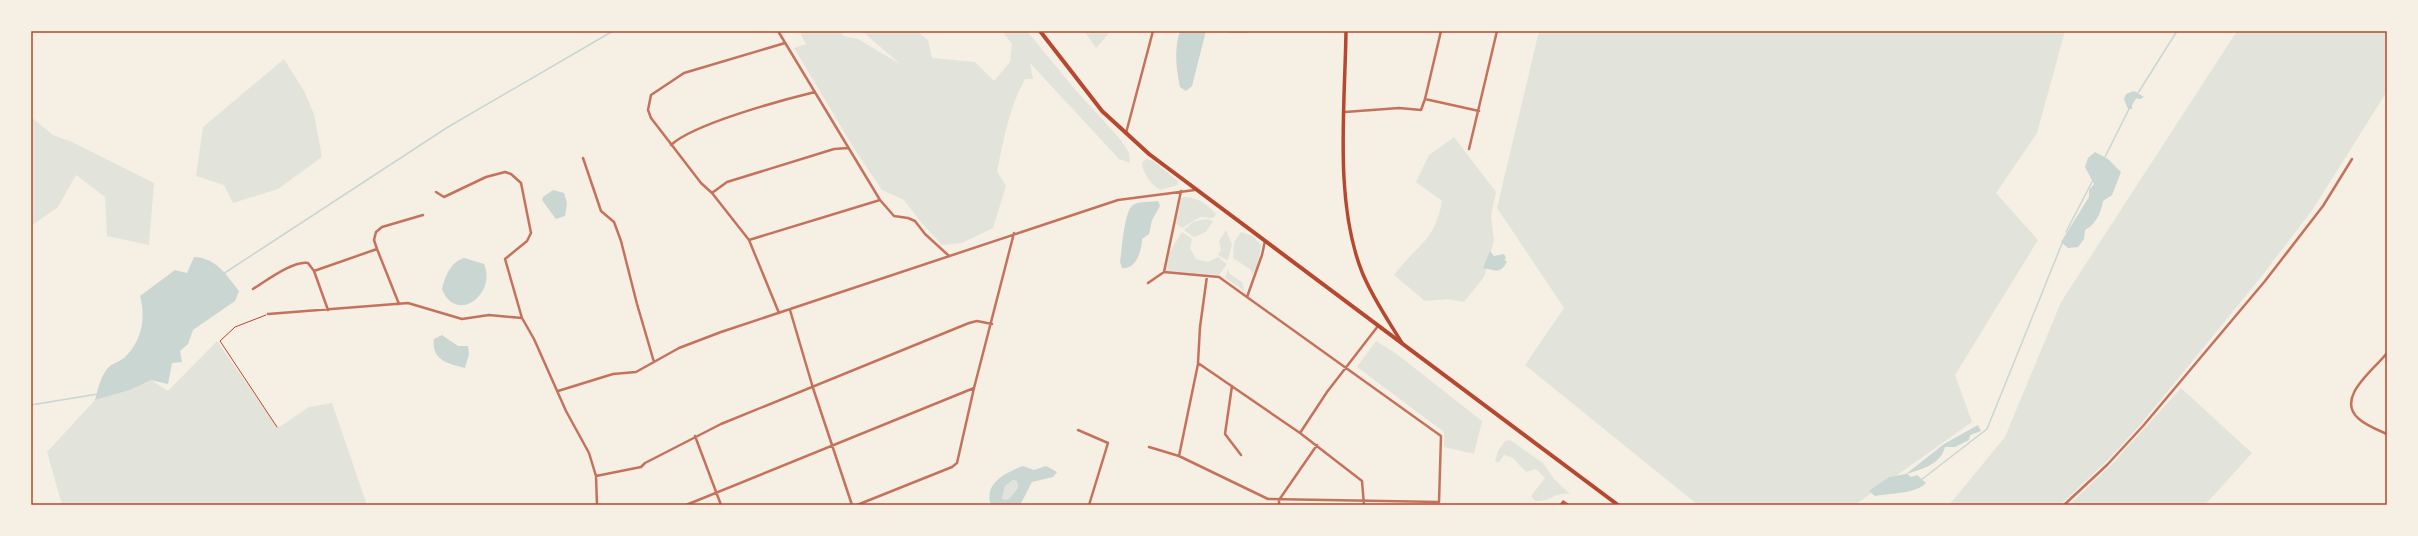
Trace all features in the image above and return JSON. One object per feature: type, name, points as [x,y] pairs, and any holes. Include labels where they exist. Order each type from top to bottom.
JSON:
[{"type":"main road","points":[[1040,31],[1102,111],[1126,134],[1196,190],[1618,505]]},
{"type":"main road","points":[[1346,31],[1345,188],[1355,250],[1369,289],[1404,345]]},
{"type":"street","points":[[778,31],[880,200],[894,216],[908,218],[915,221],[925,234],[949,256]]},
{"type":"street","points":[[1126,134],[1153,31]]},
{"type":"street","points":[[1230,31],[1248,31]]},
{"type":"street","points":[[1345,112],[1399,108],[1420,110],[1425,99],[1441,31]]},
{"type":"street","points":[[1469,149],[1497,31]]},
{"type":"street","points":[[779,313],[749,240],[712,193],[701,183],[670,145],[651,118],[648,102],[657,90],[684,73],[785,43]]},
{"type":"street","points":[[670,145],[679,137],[714,123],[815,92]]},
{"type":"street","points":[[1425,99],[1479,110]]},
{"type":"street","points":[[712,193],[727,182],[834,149],[848,148]]},
{"type":"street","points":[[583,158],[601,211],[614,222],[621,241],[654,362]]},
{"type":"street","points":[[2064,505],[2107,465],[2143,426],[2265,281],[2323,206],[2352,159]]},
{"type":"street","points":[[436,192],[444,198],[486,177],[505,172],[511,174],[521,183],[531,233],[527,241],[505,259],[522,318],[534,339],[566,412],[588,454],[596,476],[597,505]]},
{"type":"street","points":[[558,391],[613,374],[636,372],[679,348],[1014,233],[1118,200],[1196,190]]},
{"type":"street","points":[[1164,272],[1181,191]]},
{"type":"street","points":[[749,240],[880,200]]},
{"type":"street","points":[[399,304],[374,240],[376,232],[382,227],[423,215]]},
{"type":"street","points":[[857,505],[952,467],[958,459],[974,388],[992,324],[1014,233]]},
{"type":"street","points":[[1247,297],[1265,241]]},
{"type":"street","points":[[314,271],[377,249]]},
{"type":"street","points":[[253,289],[303,262],[308,263],[314,271],[328,310]]},
{"type":"street","points":[[1148,283],[1164,272],[1219,277],[1441,436],[1439,502],[1364,503],[1268,499],[1179,456],[1149,447]]},
{"type":"street","points":[[1179,456],[1198,363],[1200,327],[1207,276]]},
{"type":"street","points":[[268,314],[408,303],[462,319],[489,315],[522,318]]},
{"type":"street","points":[[790,310],[813,388],[852,505]]},
{"type":"street","points":[[596,476],[641,467],[645,463],[695,436],[969,323],[977,321],[992,324]]},
{"type":"street","points":[[1300,433],[1345,368],[1378,326]]},
{"type":"street","points":[[2387,353],[2358,384],[2352,398],[2354,409],[2360,420],[2387,434]]},
{"type":"street","points":[[1198,363],[1317,445],[1362,481],[1364,503]]},
{"type":"street","points":[[1232,386],[1224,434],[1241,454]]},
{"type":"street","points":[[686,505],[974,388]]},
{"type":"street","points":[[1078,430],[1108,443],[1089,505]]},
{"type":"street","points":[[695,436],[721,505]]},
{"type":"street","points":[[1279,505],[1279,500],[1317,445]]},
{"type":"path","points":[[268,314],[235,327],[220,341],[277,427]]},
{"type":"shaded area","points":[[799,31],[839,31],[844,36],[858,39],[900,64],[862,31],[917,31],[928,40],[932,58],[975,62],[994,81],[1010,62],[1012,44],[1002,31],[1027,31],[1072,86],[1121,140],[1129,153],[1130,163],[1119,159],[1030,63],[1033,79],[1025,79],[1019,90],[1011,112],[1002,147],[997,171],[1006,186],[993,228],[962,243],[942,245],[920,221],[904,200],[882,190],[855,150],[794,48],[806,44]]},
{"type":"shaded area","points":[[1084,31],[1111,31],[1096,48]]},
{"type":"shaded area","points":[[1180,31],[1206,31],[1192,86],[1186,91],[1180,87],[1177,73],[1176,52]]},
{"type":"shaded area","points":[[1539,31],[2065,31],[2037,133],[1996,193],[2038,240],[1955,375],[1972,422],[1855,505],[1698,505],[1525,365],[1564,308],[1497,208]]},
{"type":"shaded area","points":[[2237,31],[2387,31],[2386,93],[2313,209],[2261,277],[2141,424],[2108,460],[2060,505],[1949,505],[2005,437],[2061,302]]},
{"type":"shaded area","points":[[284,59],[304,91],[314,114],[322,157],[278,189],[233,203],[224,185],[196,176],[203,127]]},
{"type":"shaded area","points":[[2134,91],[2144,97],[2140,99],[2135,98],[2132,103],[2132,109],[2128,109],[2124,99],[2126,94]]},
{"type":"shaded area","points":[[31,117],[53,135],[72,142],[154,183],[149,245],[107,236],[105,197],[76,175],[58,207],[31,226]]},
{"type":"shaded area","points":[[1454,137],[1496,192],[1491,216],[1494,240],[1484,277],[1464,302],[1448,299],[1425,301],[1394,275],[1430,235],[1435,226],[1442,201],[1416,182],[1429,155]]},
{"type":"shaded area","points":[[2095,152],[2108,159],[2121,172],[2112,195],[2103,201],[2097,218],[2089,228],[2085,230],[2084,239],[2078,247],[2068,248],[2061,242],[2089,197],[2089,190],[2094,184],[2085,167],[2088,158]]},
{"type":"shaded area","points":[[1146,159],[1153,161],[1178,181],[1178,185],[1160,190],[1157,188],[1150,181],[1142,166],[1142,162]]},
{"type":"shaded area","points":[[553,190],[564,193],[567,203],[565,216],[556,219],[542,200],[543,197]]},
{"type":"shaded area","points":[[1184,197],[1202,202],[1216,214],[1213,218],[1200,217],[1182,228],[1176,224],[1181,198]]},
{"type":"shaded area","points":[[1158,201],[1160,206],[1152,220],[1149,234],[1142,239],[1141,248],[1137,258],[1131,266],[1122,268],[1120,262],[1125,223],[1130,209],[1133,205],[1138,203]]},
{"type":"shaded area","points":[[1206,219],[1213,221],[1206,232],[1194,237],[1184,230],[1193,222]]},
{"type":"shaded area","points":[[1226,230],[1232,244],[1228,261],[1218,255],[1221,250],[1219,241]]},
{"type":"shaded area","points":[[1182,232],[1192,239],[1190,248],[1196,259],[1208,262],[1218,257],[1227,264],[1219,275],[1166,271],[1169,253]]},
{"type":"shaded area","points":[[1241,232],[1253,236],[1261,245],[1258,265],[1252,275],[1251,270],[1233,258],[1234,242]]},
{"type":"shaded area","points":[[1490,251],[1494,256],[1504,254],[1506,258],[1504,260],[1507,261],[1500,270],[1483,268]]},
{"type":"shaded area","points":[[194,257],[209,260],[225,273],[239,291],[235,301],[193,330],[188,344],[180,351],[182,362],[172,363],[168,384],[151,380],[130,390],[95,400],[104,373],[110,366],[123,359],[136,343],[141,328],[143,312],[140,296],[175,270],[187,273]]},
{"type":"shaded area","points":[[464,258],[484,264],[487,275],[485,286],[480,295],[465,305],[456,304],[448,299],[442,289],[449,270],[455,263]]},
{"type":"shaded area","points":[[1228,269],[1229,273],[1242,282],[1245,291],[1225,278]]},
{"type":"shaded area","points":[[442,335],[458,346],[468,346],[469,354],[465,368],[447,363],[435,352],[434,339]]},
{"type":"shaded area","points":[[217,341],[277,427],[281,426],[309,407],[332,403],[367,505],[62,505],[47,452],[95,400],[130,390],[151,380],[168,391]]},
{"type":"shaded area","points":[[1376,341],[1398,355],[1482,421],[1474,454],[1444,447],[1444,432],[1357,367]]},
{"type":"shaded area","points":[[2181,388],[2252,453],[2205,505],[2069,505],[2112,464]]},
{"type":"shaded area","points":[[1978,425],[1981,431],[1970,435],[1969,440],[1955,447],[1945,447],[1943,453],[1935,462],[1925,468],[1907,474],[1911,477],[1917,475],[1926,483],[1922,487],[1909,491],[1875,496],[1869,491],[1889,477],[1906,474],[1944,444]]},
{"type":"shaded area","points":[[1510,440],[1543,463],[1554,479],[1570,494],[1560,494],[1545,500],[1535,501],[1531,496],[1545,478],[1536,469],[1526,472],[1513,458],[1504,455],[1499,462],[1495,462],[1498,451],[1505,441]]},
{"type":"shaded area","points":[[1023,466],[1034,470],[1046,466],[1057,472],[1053,477],[1032,482],[1020,505],[991,505],[989,497],[990,490],[993,485],[1004,475]],"holes":[[[1013,480],[1017,481],[1018,488],[1009,499],[1004,500],[1002,498],[1005,486]]]},
{"type":"shaded area","points":[[1013,480],[1017,481],[1018,488],[1009,499],[1004,500],[1002,498],[1005,486]]},
{"type":"building","points":[[1563,500],[1569,504],[1559,505]]},
{"type":"waterway","points":[[223,274],[448,127],[613,31]]},
{"type":"waterway","points":[[2138,93],[2177,31]]},
{"type":"waterway","points":[[2132,104],[2136,97]]},
{"type":"waterway","points":[[2105,157],[2130,107]]},
{"type":"waterway","points":[[2066,232],[2093,180]]},
{"type":"waterway","points":[[1921,480],[1987,429],[2063,241]]},
{"type":"waterway","points":[[31,405],[98,394]]}]
